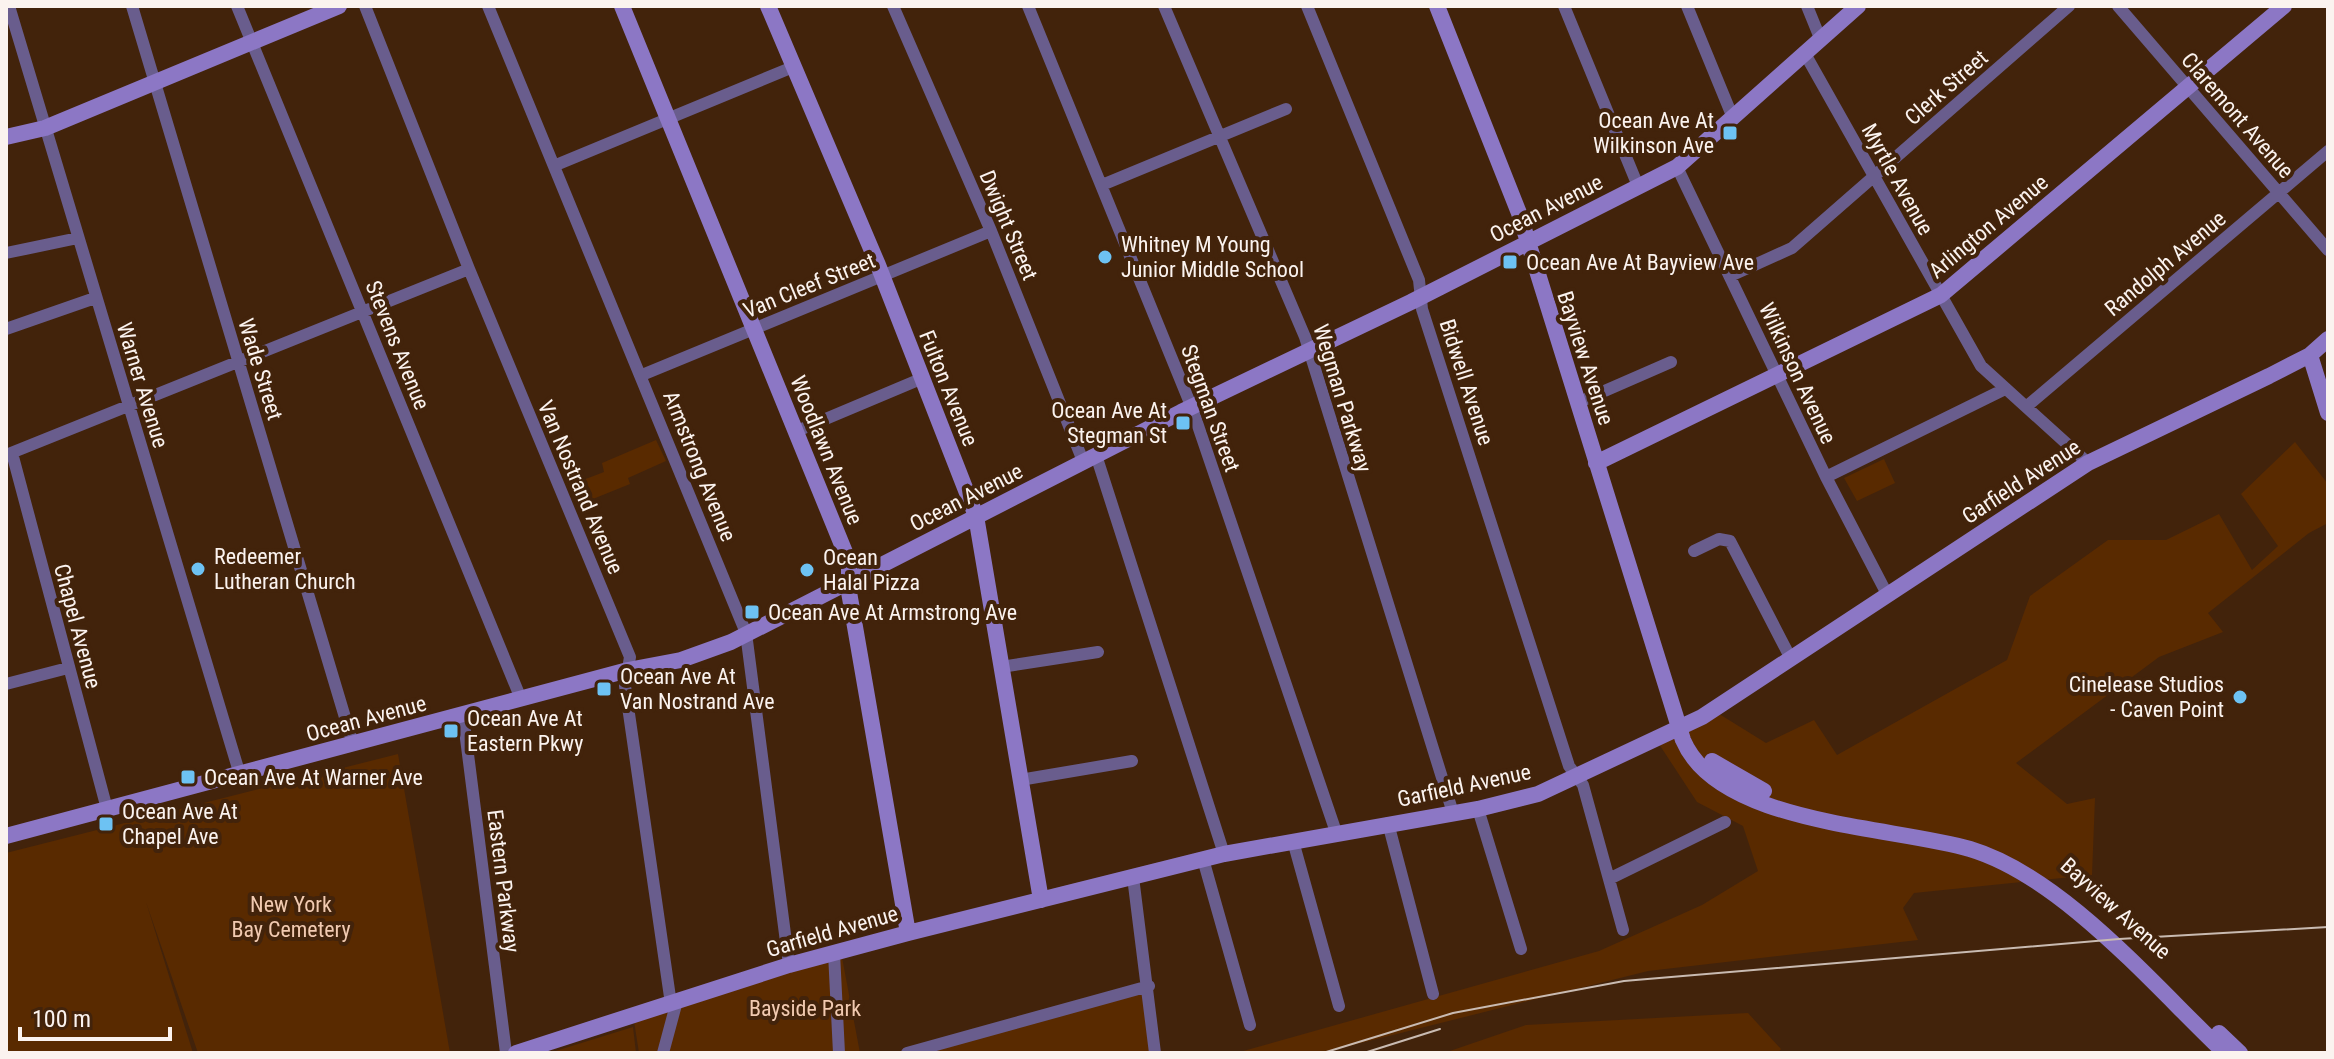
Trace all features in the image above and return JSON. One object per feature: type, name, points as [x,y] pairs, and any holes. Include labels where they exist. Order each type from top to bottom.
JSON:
[{"type":"street","name":"Warner Avenue","points":[[9,6],[240,775]]},
{"type":"street","name":"Wade Street","points":[[132,6],[353,744]]},
{"type":"street","name":"Stevens Avenue","points":[[237,6],[521,699]]},
{"type":"street","points":[[6,137],[45,128],[339,6]]},
{"type":"street","name":"Van Nostrand Avenue","points":[[365,6],[469,269],[630,657],[625,686],[674,1002]]},
{"type":"street","name":"Armstrong Avenue","points":[[488,6],[746,633],[789,965]]},
{"type":"street","name":"Woodlawn Avenue","points":[[622,6],[849,562],[849,581],[908,933]]},
{"type":"street","name":"Fulton Avenue","points":[[768,6],[923,378],[976,516],[1041,900]]},
{"type":"street","name":"Dwight Street","points":[[893,6],[1089,458],[1224,854]]},
{"type":"street","name":"Stegman Street","points":[[1028,6],[1192,408],[1336,832]]},
{"type":"street","name":"Wegman Parkway","points":[[1164,6],[1305,337],[1453,813]]},
{"type":"street","name":"Bidwell Avenue","points":[[1307,6],[1419,280],[1421,297],[1569,766],[1583,785],[1623,930]]},
{"type":"street","name":"Bayview Avenue","points":[[1437,6],[1519,213],[1685,745],[1704,769],[1729,787],[1964,848],[2018,869],[2071,906],[2225,1053]]},
{"type":"street","points":[[1564,6],[1638,186]]},
{"type":"street","points":[[1687,6],[1733,118]]},
{"type":"street","points":[[1807,6],[1820,38]]},
{"type":"street","name":"Ocean Avenue","points":[[6,836],[628,670],[681,660],[731,642],[1089,458],[1421,297],[1677,167],[1858,6]]},
{"type":"street","name":"Clerk Street","points":[[1730,276],[1792,248],[2069,6]]},
{"type":"street","name":"Claremont Avenue","points":[[2118,6],[2328,250]]},
{"type":"street","name":"Arlington Avenue","points":[[1596,463],[1941,295],[2284,6]]},
{"type":"street","name":"Myrtle Avenue","points":[[1804,52],[1981,366],[2088,463]]},
{"type":"street","points":[[556,165],[669,121],[793,67]]},
{"type":"street","points":[[1102,185],[1286,109]]},
{"type":"street","name":"Randolph Avenue","points":[[2027,406],[2328,151]]},
{"type":"street","name":"Wilkinson Avenue","points":[[1677,167],[1826,477],[1887,594]]},
{"type":"street","name":"Van Cleef Street","points":[[642,375],[991,231]]},
{"type":"street","points":[[6,253],[78,238]]},
{"type":"street","points":[[9,454],[130,408],[469,269]]},
{"type":"street","points":[[6,329],[95,298]]},
{"type":"street","name":"Garfield Avenue","points":[[516,1053],[789,965],[908,933],[1224,854],[1478,809],[1538,794],[1681,728],[2088,463],[2310,355],[2328,339]]},
{"type":"street","points":[[2310,355],[2328,413]]},
{"type":"street","points":[[1577,403],[1671,362]]},
{"type":"street","points":[[797,431],[923,378]]},
{"type":"street","points":[[1826,477],[2005,389]]},
{"type":"street","name":"Chapel Avenue","points":[[9,454],[107,809]]},
{"type":"street","points":[[1694,551],[1719,539],[1730,541],[1790,657]]},
{"type":"street","points":[[1001,667],[1098,652]]},
{"type":"street","points":[[6,684],[68,668]]},
{"type":"street","name":"Eastern Parkway","points":[[463,715],[506,1053]]},
{"type":"street","points":[[1020,780],[1132,761]]},
{"type":"street","name":"Bayview Avenue","points":[[1760,796],[1961,836],[2022,859],[2085,904],[2240,1053]]},
{"type":"street","points":[[1478,809],[1521,949]]},
{"type":"street","points":[[1609,879],[1725,822]]},
{"type":"street","points":[[1388,823],[1433,994]]},
{"type":"street","points":[[1293,841],[1339,1006]]},
{"type":"street","points":[[1203,859],[1250,1025]]},
{"type":"street","points":[[1133,877],[1155,1053]]},
{"type":"street","points":[[834,953],[839,1053]]},
{"type":"street","points":[[907,1053],[1149,986]]},
{"type":"street","points":[[663,1053],[674,1002]]},
{"type":"green space","points":[[656,440],[666,461],[628,478],[630,484],[583,503],[575,483],[604,472],[602,463]]},
{"type":"green space","points":[[2295,442],[2328,484],[2328,523],[2309,533],[2208,613],[2223,632],[2159,657],[2016,763],[2067,804],[2095,798],[2092,875],[1914,893],[1903,908],[1918,940],[1648,971],[1321,1053],[1236,1053],[1599,951],[1702,905],[1758,871],[1743,826],[1697,802],[1657,741],[1716,712],[1766,743],[1814,720],[1837,755],[2007,660],[2030,596],[2108,540],[2166,540],[2219,514],[2252,570],[2278,546],[2241,494]]},
{"type":"green space","points":[[1884,459],[1895,483],[1857,501],[1844,478]]},
{"type":"green space","name":"New York Bay Cemetery","points":[[398,754],[450,1053],[198,1053],[146,902],[193,1053],[6,1053],[6,853]]},
{"type":"green space","name":"Bayside Park","points":[[841,952],[860,1053],[639,1053],[634,1021]]},
{"type":"green space","name":"Bayside Park","points":[[1149,989],[1158,1053],[913,1053]]},
{"type":"green space","points":[[1748,1013],[1781,1049],[1778,1053],[1444,1053],[1526,1025]]},
{"type":"green space","points":[[633,1027],[636,1053],[549,1053]]},
{"type":"tram line","points":[[1323,1053],[1453,1013],[1624,981],[2119,939],[2328,927]]},
{"type":"tram line","points":[[1364,1053],[1440,1029]]},
{"type":"place","name":"Ocean Ave At Wilkinson Ave","points":[[1730,133]]},
{"type":"place","name":"Whitney M Young Junior Middle School","points":[[1105,257]]},
{"type":"place","name":"Ocean Ave At Bayview Ave","points":[[1510,262]]},
{"type":"place","name":"Ocean Ave At Stegman St","points":[[1183,423]]},
{"type":"place","name":"Redeemer Lutheran Church","points":[[198,569]]},
{"type":"place","name":"Ocean Halal Pizza","points":[[807,570]]},
{"type":"place","name":"Ocean Ave At Armstrong Ave","points":[[752,612]]},
{"type":"place","name":"Ocean Ave At Van Nostrand Ave","points":[[604,689]]},
{"type":"place","name":"Cinelease Studios - Caven Point","points":[[2240,697]]},
{"type":"place","name":"Ocean Ave At Eastern Pkwy","points":[[451,731]]},
{"type":"place","name":"Ocean Ave At Warner Ave","points":[[188,777]]},
{"type":"place","name":"Ocean Ave At Chapel Ave","points":[[106,824]]}]
